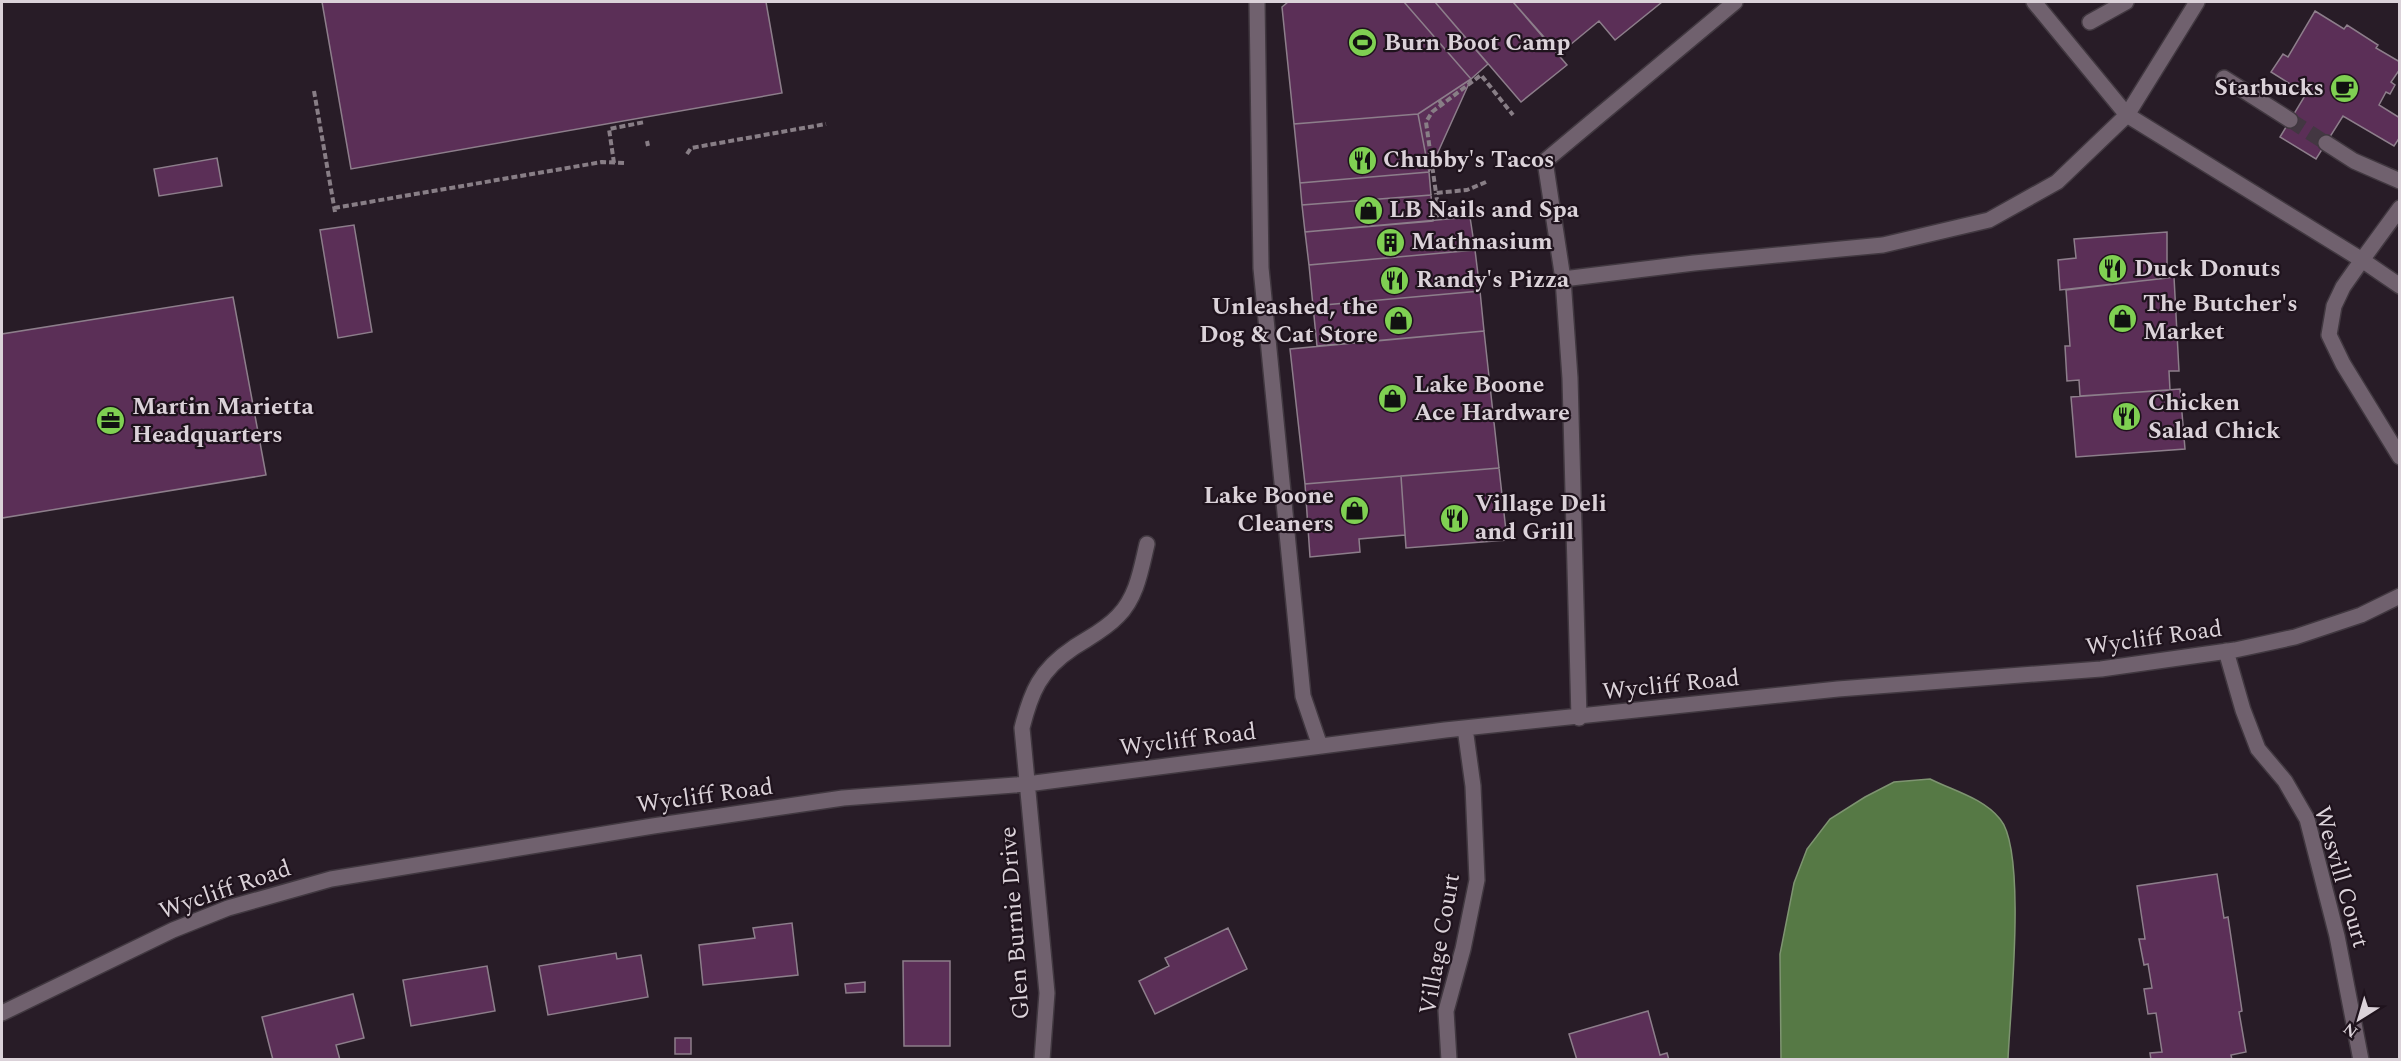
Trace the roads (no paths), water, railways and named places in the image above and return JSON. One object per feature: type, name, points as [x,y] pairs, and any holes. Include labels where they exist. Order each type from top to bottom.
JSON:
[{"type":"street","points":[[1257,2],[1261,268],[1301,685],[1320,746]]},
{"type":"street","points":[[1580,718],[1570,378],[1563,279],[1545,161],[1736,2]]},
{"type":"street","points":[[2034,2],[2127,115],[2400,286]]},
{"type":"street","points":[[2090,22],[2126,2]]},
{"type":"street","points":[[1563,279],[1705,262],[1883,245],[1989,220],[2057,182],[2127,115],[2196,2]]},
{"type":"street","points":[[2224,78],[2290,120]]},
{"type":"street","points":[[2326,143],[2354,161],[2400,181]]},
{"type":"street","points":[[2400,208],[2343,287],[2334,306],[2330,335],[2343,364],[2400,457]]},
{"type":"street","name":"Glen Burnie Drive","points":[[1042,1059],[1047,993],[1022,728],[1030,696],[1045,672],[1119,615],[1137,587],[1147,544]]},
{"type":"street","name":"Wycliff Road","points":[[2,1013],[173,930],[228,908],[331,879],[642,827],[832,800],[1027,784],[1465,728],[1580,718],[1838,689],[2100,669],[2226,651],[2295,636],[2361,615],[2400,596]]},
{"type":"street","name":"Wesvill Court","points":[[2226,651],[2243,710],[2258,749],[2285,781],[2307,819],[2337,936],[2361,1059]]},
{"type":"street","name":"Village Court","points":[[1449,1059],[1446,1011],[1463,949],[1477,880],[1473,786],[1465,728]]},
{"type":"tunnel","points":[[2290,120],[2326,143]]},
{"type":"place","name":"Burn Boot Camp","points":[[1363,43]]},
{"type":"place","name":"Starbucks","points":[[2345,88]]},
{"type":"place","name":"Chubby's Tacos","points":[[1362,160]]},
{"type":"place","name":"LB Nails and Spa","points":[[1368,210]]},
{"type":"place","name":"Mathnasium","points":[[1390,242]]},
{"type":"place","name":"Duck Donuts","points":[[2113,269]]},
{"type":"place","name":"Randy's Pizza","points":[[1395,280]]},
{"type":"place","name":"The Butcher's Market","points":[[2122,318]]},
{"type":"place","name":"Unleashed, the Dog & Cat Store","points":[[1399,321]]},
{"type":"place","name":"Lake Boone Ace Hardware","points":[[1393,399]]},
{"type":"place","name":"Chicken Salad Chick","points":[[2127,417]]},
{"type":"place","name":"Martin Marietta Headquarters","points":[[111,421]]},
{"type":"place","name":"Lake Boone Cleaners","points":[[1355,510]]},
{"type":"place","name":"Village Deli and Grill","points":[[1454,518]]}]
